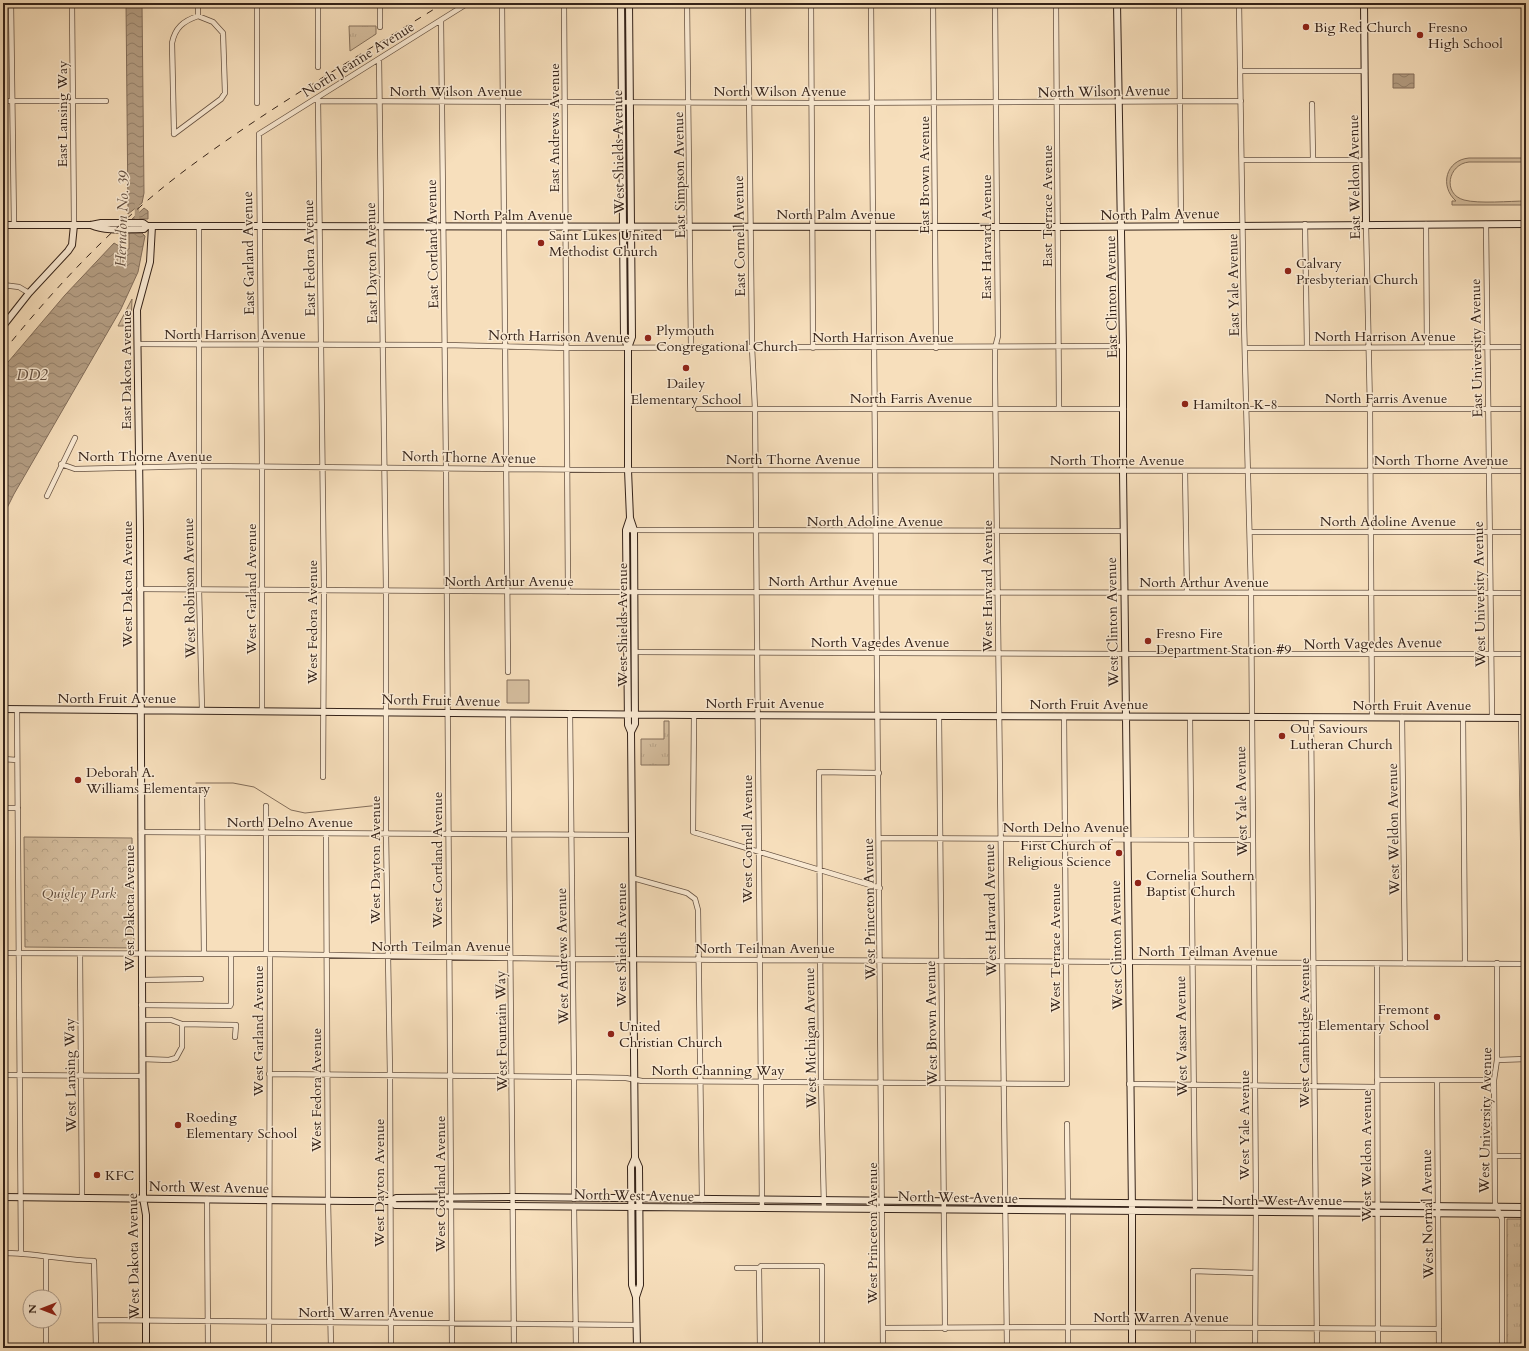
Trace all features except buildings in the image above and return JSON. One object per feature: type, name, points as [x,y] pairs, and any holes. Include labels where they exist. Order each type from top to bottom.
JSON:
[{"type":"main road","name":"West Shields Avenue","points":[[622,3],[631,227],[632,337],[628,348],[628,470],[630,518],[634,530],[635,652],[635,714],[634,726],[631,732]]},
{"type":"main road","name":"West Shields Avenue","points":[[628,348],[624,337],[623,227],[629,3]]},
{"type":"main road","name":"East Clinton Avenue","points":[[1118,3],[1124,409],[1123,471]]},
{"type":"main road","name":"East Weldon Avenue","points":[[1364,3],[1366,224]]},
{"type":"main road","name":"North Palm Avenue","points":[[3,225],[91,225],[100,229],[130,226],[1058,227],[1243,224],[1526,224]]},
{"type":"main road","points":[[3,326],[29,293],[68,251],[72,245],[74,225]]},
{"type":"main road","name":"East Dakota Avenue","points":[[138,468],[139,344],[137,310],[150,262],[146,226]]},
{"type":"main road","name":"West Dakota Avenue","points":[[138,468],[143,1198],[146,1215],[146,1348]]},
{"type":"main road","name":"West Clinton Avenue","points":[[1123,471],[1129,1084],[1132,1203],[1132,1348]]},
{"type":"main road","name":"West Shields Avenue","points":[[630,518],[626,530],[626,622],[627,714],[628,726],[631,732],[635,1158],[639,1167],[640,1285],[636,1297]]},
{"type":"main road","points":[[626,622],[629,630],[631,649],[635,652]]},
{"type":"main road","name":"North Fruit Avenue","points":[[3,709],[694,715],[1524,718]]},
{"type":"main road","name":"West Shields Avenue","points":[[635,1158],[631,1167],[631,1207],[632,1285],[636,1297],[637,1348]]},
{"type":"main road","name":"North West Avenue","points":[[3,1197],[391,1201],[395,1205],[513,1198],[883,1201],[944,1202],[1068,1210],[1316,1213],[1438,1206],[1526,1207]]},
{"type":"main road","name":"North West Avenue","points":[[451,1201],[513,1205],[631,1207],[945,1209],[1068,1202],[1316,1205],[1438,1214],[1526,1214]]},
{"type":"street","points":[[11,3],[14,225]]},
{"type":"street","name":"East Lansing Way","points":[[72,3],[74,225]]},
{"type":"street","points":[[198,3],[198,16]]},
{"type":"street","points":[[257,3],[257,103]]},
{"type":"street","points":[[318,3],[318,67]]},
{"type":"street","points":[[380,3],[380,26]]},
{"type":"street","name":"North Jeanne Avenue","points":[[258,134],[318,99],[468,3]]},
{"type":"street","points":[[502,3],[508,672]]},
{"type":"street","name":"East Andrews Avenue","points":[[564,3],[568,469]]},
{"type":"street","name":"East Simpson Avenue","points":[[687,3],[691,226],[691,347]]},
{"type":"street","name":"East Cornell Avenue","points":[[748,3],[752,347],[756,409],[755,469]]},
{"type":"street","points":[[811,3],[811,226],[813,348]]},
{"type":"street","name":"West Princeton Avenue","points":[[871,3],[882,1083],[883,1348]]},
{"type":"street","name":"East Brown Avenue","points":[[933,3],[936,348]]},
{"type":"street","name":"East Harvard Avenue","points":[[995,3],[998,336],[995,348],[996,471]]},
{"type":"street","name":"East Terrace Avenue","points":[[1056,3],[1059,409]]},
{"type":"street","points":[[1179,3],[1181,226]]},
{"type":"street","name":"East Yale Avenue","points":[[1240,3],[1240,101],[1248,471]]},
{"type":"street","points":[[198,16],[213,22],[223,33],[224,93],[221,99],[174,134],[172,43],[174,33],[181,24],[198,16]]},
{"type":"street","name":"East Cortland Avenue","points":[[441,20],[446,468]]},
{"type":"street","name":"East Dayton Avenue","points":[[379,59],[384,467]]},
{"type":"street","points":[[1241,71],[1365,71]]},
{"type":"street","name":"North Wilson Avenue","points":[[318,99],[380,102],[565,101],[811,103],[1240,101]]},
{"type":"street","name":"East Fedora Avenue","points":[[318,99],[322,346],[322,467]]},
{"type":"street","points":[[3,101],[106,101]]},
{"type":"street","points":[[1312,104],[1313,159]]},
{"type":"street","name":"East Garland Avenue","points":[[258,134],[262,467]]},
{"type":"street","points":[[1242,160],[1366,160]]},
{"type":"street","points":[[1305,224],[1307,348]]},
{"type":"street","name":"East Weldon Avenue","points":[[1366,224],[1370,471]]},
{"type":"street","points":[[1426,224],[1427,347]]},
{"type":"street","name":"East University Avenue","points":[[1486,224],[1489,471]]},
{"type":"street","name":"West Robinson Avenue","points":[[199,226],[200,589],[202,710]]},
{"type":"street","points":[[3,286],[19,287],[29,293]]},
{"type":"street","name":"North Harrison Avenue","points":[[139,344],[322,346],[445,345],[568,348],[1059,348],[1123,346]]},
{"type":"street","name":"North Harrison Avenue","points":[[1245,348],[1526,347]]},
{"type":"street","name":"North Farris Avenue","points":[[698,409],[1124,409]]},
{"type":"street","name":"North Farris Avenue","points":[[1246,409],[1526,409]]},
{"type":"street","points":[[47,496],[61,464],[75,438]]},
{"type":"street","name":"North Thorne Avenue","points":[[61,464],[74,469],[200,466],[628,470],[1526,471]]},
{"type":"street","name":"West Garland Avenue","points":[[262,467],[262,711]]},
{"type":"street","name":"West Fedora Avenue","points":[[322,467],[324,590],[322,712],[323,777]]},
{"type":"street","name":"West Dayton Avenue","points":[[384,467],[386,590],[387,956],[391,1201],[390,1348]]},
{"type":"street","name":"West Cortland Avenue","points":[[446,468],[452,1348]]},
{"type":"street","points":[[568,469],[568,592]]},
{"type":"street","name":"West Cornell Avenue","points":[[755,469],[762,1208]]},
{"type":"street","name":"West Harvard Avenue","points":[[996,471],[998,532],[1000,838],[1007,1348]]},
{"type":"street","points":[[1185,471],[1187,592]]},
{"type":"street","name":"West Yale Avenue","points":[[1248,471],[1251,592],[1256,1205],[1255,1348]]},
{"type":"street","points":[[1370,471],[1372,717]]},
{"type":"street","name":"West University Avenue","points":[[1489,471],[1492,717]]},
{"type":"street","name":"North Adoline Avenue","points":[[626,530],[876,532],[1123,531]]},
{"type":"street","name":"North Adoline Avenue","points":[[1250,532],[1526,532]]},
{"type":"street","name":"North Arthur Avenue","points":[[139,590],[263,589],[447,592],[1526,593]]},
{"type":"street","name":"North Vagedes Avenue","points":[[635,652],[1251,655],[1371,653],[1526,654]]},
{"type":"street","points":[[17,709],[21,1075],[21,1253]]},
{"type":"street","name":"West Fountain Way","points":[[508,713],[514,1348]]},
{"type":"street","name":"West Andrews Avenue","points":[[570,713],[574,1199]]},
{"type":"street","points":[[694,715],[693,832],[880,888]]},
{"type":"street","name":"West Brown Avenue","points":[[939,716],[945,1329]]},
{"type":"street","name":"West Terrace Avenue","points":[[1064,716],[1067,1084]]},
{"type":"street","name":"West Vassar Avenue","points":[[1190,717],[1191,963],[1195,1212]]},
{"type":"street","name":"West Cambridge Avenue","points":[[1311,717],[1317,1348]]},
{"type":"street","name":"West Weldon Avenue","points":[[1402,717],[1405,964]]},
{"type":"street","points":[[1463,718],[1465,964]]},
{"type":"street","points":[[1524,718],[1525,964]]},
{"type":"street","points":[[3,760],[18,760]]},
{"type":"street","name":"West Michigan Avenue","points":[[824,1208],[821,1082],[819,772],[879,773]]},
{"type":"street","points":[[202,793],[204,954]]},
{"type":"street","name":"West Garland Avenue","points":[[266,806],[270,1007],[268,1200],[269,1348]]},
{"type":"street","points":[[3,808],[18,808]]},
{"type":"street","name":"North Delno Avenue","points":[[141,832],[632,835]]},
{"type":"street","name":"West Fedora Avenue","points":[[326,833],[328,1200],[331,1348]]},
{"type":"street","name":"North Delno Avenue","points":[[879,838],[1127,838],[1253,840]]},
{"type":"street","points":[[633,878],[687,892],[695,900],[698,910],[702,1200]]},
{"type":"street","name":"North Teilman Avenue","points":[[3,953],[141,955],[268,954],[573,959],[633,958],[1191,963],[1314,962],[1377,964],[1525,964]]},
{"type":"street","name":"West Lansing Way","points":[[80,954],[82,1197]]},
{"type":"street","points":[[142,1005],[230,1006],[231,954]]},
{"type":"street","name":"West Weldon Avenue","points":[[1377,964],[1378,1348]]},
{"type":"street","name":"West University Avenue","points":[[1497,964],[1497,1060],[1494,1080],[1497,1207],[1502,1219],[1502,1348]]},
{"type":"street","points":[[142,980],[201,979]]},
{"type":"street","points":[[142,1020],[171,1020],[182,1024],[236,1025],[235,1037]]},
{"type":"street","points":[[142,1060],[169,1060],[176,1058],[182,1047],[182,1024]]},
{"type":"street","points":[[1497,1060],[1526,1059]]},
{"type":"street","points":[[269,1074],[450,1077],[574,1077]]},
{"type":"street","points":[[3,1075],[142,1076]]},
{"type":"street","name":"North Channing Way","points":[[574,1077],[700,1081],[1067,1084]]},
{"type":"street","points":[[1377,1080],[1494,1080]]},
{"type":"street","name":"West Normal Avenue","points":[[1437,1080],[1439,1348]]},
{"type":"street","points":[[1129,1084],[1377,1087]]},
{"type":"street","points":[[1067,1124],[1068,1202]]},
{"type":"street","points":[[1495,1156],[1526,1156]]},
{"type":"street","points":[[207,1199],[208,1348]]},
{"type":"street","points":[[574,1206],[576,1348]]},
{"type":"street","points":[[1068,1210],[1068,1348]]},
{"type":"street","points":[[3,1253],[21,1253],[46,1257],[94,1261],[96,1348]]},
{"type":"street","points":[[46,1257],[46,1289]]},
{"type":"street","points":[[737,1268],[759,1268],[761,1266],[822,1266],[822,1348]]},
{"type":"street","points":[[759,1268],[760,1348]]},
{"type":"street","points":[[1193,1348],[1193,1271],[1255,1273]]},
{"type":"street","name":"North Warren Avenue","points":[[96,1320],[636,1325]]},
{"type":"street","name":"North Warren Avenue","points":[[883,1328],[945,1329],[1068,1327],[1439,1330]]},
{"type":"street","points":[[46,1329],[46,1348]]},
{"type":"green space","points":[[349,26],[376,26],[376,34],[350,51]]},
{"type":"green space","points":[[1469,158],[1526,158],[1526,162],[1469,162],[1462,164],[1452,173],[1450,180],[1450,186],[1457,197],[1464,200],[1478,202],[1526,201],[1526,205],[1452,205],[1452,201],[1456,201],[1448,188],[1447,181],[1450,169],[1455,163]]},
{"type":"green space","points":[[132,299],[131,326],[118,326]]},
{"type":"green space","points":[[507,680],[529,680],[529,703],[507,703]]},
{"type":"green space","points":[[664,721],[669,721],[669,765],[641,765],[641,739],[664,739]]},
{"type":"green space","name":"Quigley Park","points":[[24,837],[132,838],[134,948],[25,947]]},
{"type":"green space","points":[[1507,1219],[1526,1219],[1526,1348],[1507,1348]]},
{"type":"water","points":[[126,3],[142,3],[144,193],[142,203],[128,214]]},
{"type":"water","points":[[1393,74],[1414,74],[1414,88],[1393,88]]},
{"type":"water","points":[[144,208],[148,211],[148,219],[132,219]]},
{"type":"water","name":"DD2","points":[[129,233],[142,233],[145,236],[138,272],[121,309],[14,494],[3,516],[3,368],[65,295],[114,243],[124,249],[129,249]]},
{"type":"waterway","name":"Herndon No. 39","points":[[137,203],[137,219]]},
{"type":"waterway","points":[[196,783],[233,783],[254,787],[291,810],[305,813],[380,805]]},
{"type":"railway","points":[[3,352],[71,274],[119,225],[145,202],[199,160],[259,119],[320,79],[444,3]]},
{"type":"place","name":"Big Red Church","points":[[1306,27]]},
{"type":"place","name":"Fresno High School","points":[[1420,35]]},
{"type":"place","name":"Saint Lukes United Methodist Church","points":[[541,243]]},
{"type":"place","name":"Calvary Presbyterian Church","points":[[1288,271]]},
{"type":"place","name":"Plymouth Congregational Church","points":[[648,338]]},
{"type":"place","name":"Dailey Elementary School","points":[[686,368]]},
{"type":"place","name":"Hamilton K-8","points":[[1185,404]]},
{"type":"place","name":"Fresno Fire Department Station #9","points":[[1148,641]]},
{"type":"place","name":"Our Saviours Lutheran Church","points":[[1282,736]]},
{"type":"place","name":"Deborah A. Williams Elementary","points":[[78,780]]},
{"type":"place","name":"First Church of Religious Science","points":[[1119,853]]},
{"type":"place","name":"Cornelia Southern Baptist Church","points":[[1138,883]]},
{"type":"place","name":"Fremont Elementary School","points":[[1437,1017]]},
{"type":"place","name":"United Christian Church","points":[[611,1034]]},
{"type":"place","name":"Roeding Elementary School","points":[[178,1125]]},
{"type":"place","name":"KFC","points":[[97,1175]]}]
